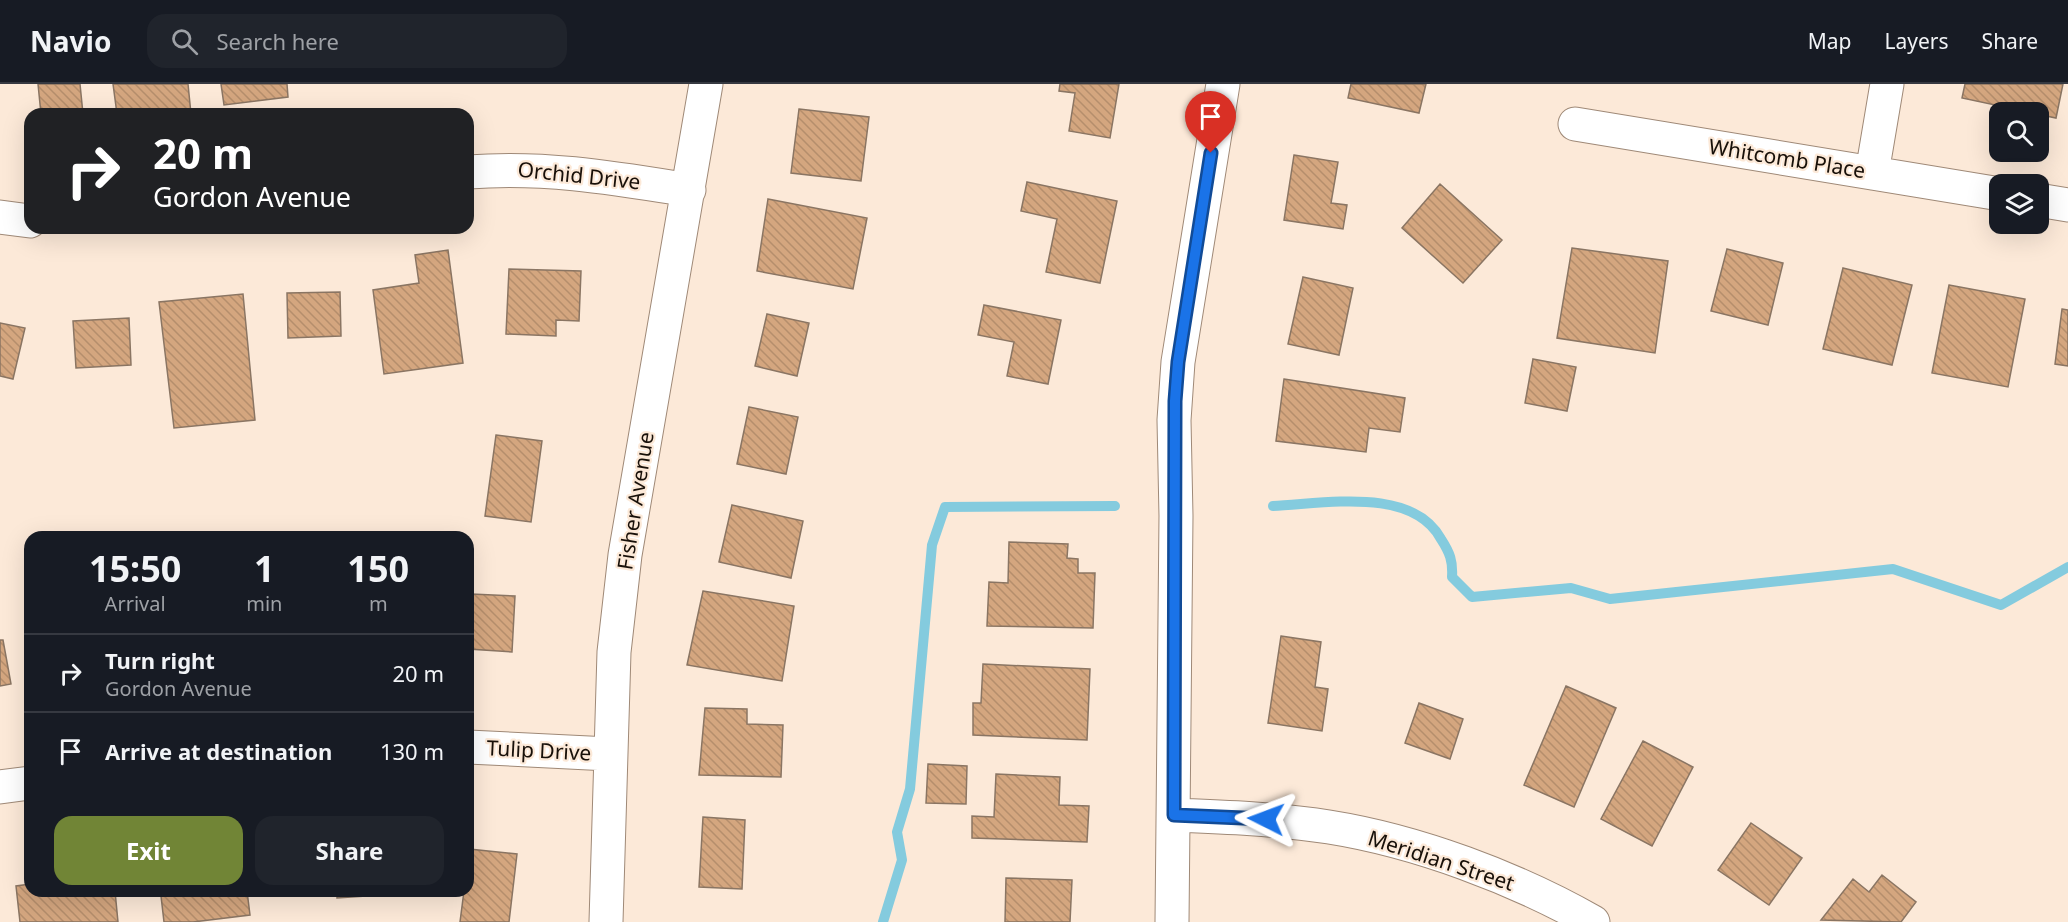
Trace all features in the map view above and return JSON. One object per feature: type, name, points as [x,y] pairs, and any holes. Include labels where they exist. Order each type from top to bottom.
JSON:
[{"type":"street","name":"Fisher Avenue","points":[[606,922],[609,754],[614,652],[625,555],[706,84]]},
{"type":"street","points":[[1172,922],[1177,469],[1174,420],[1178,362],[1223,84]]},
{"type":"street","points":[[1872,173],[1887,84]]},
{"type":"street","name":"Whitcomb Place","points":[[1575,124],[1989,192]]},
{"type":"street","name":"Orchid Drive","points":[[474,172],[507,169],[573,171],[689,190]]},
{"type":"street","points":[[2049,202],[2068,205]]},
{"type":"street","points":[[0,217],[24,220]]},
{"type":"street","name":"Tulip Drive","points":[[474,747],[609,754]]},
{"type":"street","points":[[0,787],[24,784]]},
{"type":"street","name":"Meridian Street","points":[[1174,815],[1266,819],[1331,828],[1421,850],[1518,885],[1593,922]]},
{"type":"building","points":[[38,84],[80,84],[82,108],[40,108]]},
{"type":"building","points":[[113,84],[188,84],[190,108],[116,108]]},
{"type":"building","points":[[221,84],[287,84],[288,97],[224,105]]},
{"type":"building","points":[[1060,84],[1119,84],[1110,138],[1069,131],[1075,93],[1059,91]]},
{"type":"building","points":[[1351,84],[1426,84],[1419,113],[1348,98]]},
{"type":"building","points":[[1965,84],[2063,84],[2056,118],[2049,117],[2049,102],[1989,104],[1962,98]]},
{"type":"building","points":[[799,109],[869,117],[861,181],[791,173]]},
{"type":"building","points":[[1294,155],[1338,162],[1331,203],[1347,205],[1343,229],[1284,220]]},
{"type":"building","points":[[1027,182],[1117,201],[1100,283],[1046,272],[1057,219],[1021,211]]},
{"type":"building","points":[[1440,184],[1502,240],[1463,283],[1402,228]]},
{"type":"building","points":[[768,199],[867,218],[853,289],[757,271]]},
{"type":"building","points":[[1572,248],[1668,261],[1655,353],[1557,338]]},
{"type":"building","points":[[1727,249],[1783,263],[1768,325],[1711,311]]},
{"type":"building","points":[[448,250],[463,363],[384,374],[373,290],[419,283],[415,255]]},
{"type":"building","points":[[1843,268],[1912,285],[1892,365],[1823,349]]},
{"type":"building","points":[[509,269],[581,271],[579,321],[556,320],[556,336],[506,334]]},
{"type":"building","points":[[1303,277],[1353,288],[1339,355],[1288,344]]},
{"type":"building","points":[[1949,285],[2025,299],[2008,387],[1932,373]]},
{"type":"building","points":[[340,292],[341,336],[288,338],[287,293]]},
{"type":"building","points":[[243,294],[255,420],[174,428],[159,302]]},
{"type":"building","points":[[984,305],[1061,320],[1048,384],[1007,376],[1014,342],[978,335]]},
{"type":"building","points":[[2062,309],[2068,310],[2068,366],[2055,364]]},
{"type":"building","points":[[767,314],[809,323],[797,376],[755,366]]},
{"type":"building","points":[[129,318],[131,365],[76,368],[73,321]]},
{"type":"building","points":[[0,323],[25,328],[13,379],[0,376]]},
{"type":"building","points":[[1533,359],[1576,367],[1567,411],[1525,403]]},
{"type":"building","points":[[1284,379],[1405,398],[1400,432],[1369,428],[1366,452],[1276,441]]},
{"type":"building","points":[[749,407],[798,417],[786,474],[737,464]]},
{"type":"building","points":[[496,435],[542,441],[531,522],[485,516]]},
{"type":"building","points":[[732,505],[803,521],[791,578],[719,562]]},
{"type":"building","points":[[1009,542],[1068,544],[1067,558],[1078,559],[1078,573],[1095,573],[1093,628],[987,626],[989,582],[1008,583]]},
{"type":"building","points":[[703,591],[794,606],[782,681],[687,665]]},
{"type":"building","points":[[474,594],[515,596],[512,652],[474,649]]},
{"type":"building","points":[[1281,636],[1321,642],[1315,687],[1328,689],[1322,731],[1268,723]]},
{"type":"building","points":[[0,640],[3,640],[11,684],[0,686]]},
{"type":"building","points":[[983,664],[1090,669],[1087,740],[973,735],[973,703],[981,703]]},
{"type":"building","points":[[1566,686],[1616,708],[1574,807],[1524,785]]},
{"type":"building","points":[[1419,703],[1463,719],[1450,759],[1405,743]]},
{"type":"building","points":[[705,708],[747,709],[747,724],[783,725],[781,777],[699,775]]},
{"type":"building","points":[[1643,741],[1693,767],[1652,846],[1601,819]]},
{"type":"building","points":[[928,764],[967,766],[966,804],[926,803]]},
{"type":"building","points":[[996,774],[1060,777],[1059,805],[1089,806],[1087,842],[972,838],[972,816],[994,817]]},
{"type":"building","points":[[703,817],[745,820],[742,889],[699,887]]},
{"type":"building","points":[[1751,823],[1802,858],[1769,905],[1718,870]]},
{"type":"building","points":[[474,850],[517,854],[509,922],[460,922],[463,897],[474,897]]},
{"type":"building","points":[[1882,875],[1916,902],[1901,922],[1821,920],[1853,879],[1869,892]]},
{"type":"building","points":[[1006,878],[1072,880],[1070,922],[1005,922]]},
{"type":"building","points":[[24,885],[24,897],[116,897],[118,922],[20,922],[16,886]]},
{"type":"building","points":[[161,897],[248,897],[250,915],[193,922],[164,922]]},
{"type":"waterway","points":[[1273,506],[1365,502],[1410,511],[1428,522],[1441,539],[1450,557],[1452,577],[1472,597],[1571,588],[1610,599],[1893,569],[2001,605],[2068,567]]},
{"type":"waterway","points":[[883,922],[902,860],[897,832],[910,789],[932,545],[945,507],[1115,506]]},
{"type":"route","points":[[1211,153],[1178,362],[1175,401],[1177,492],[1174,815],[1266,819]]}]
